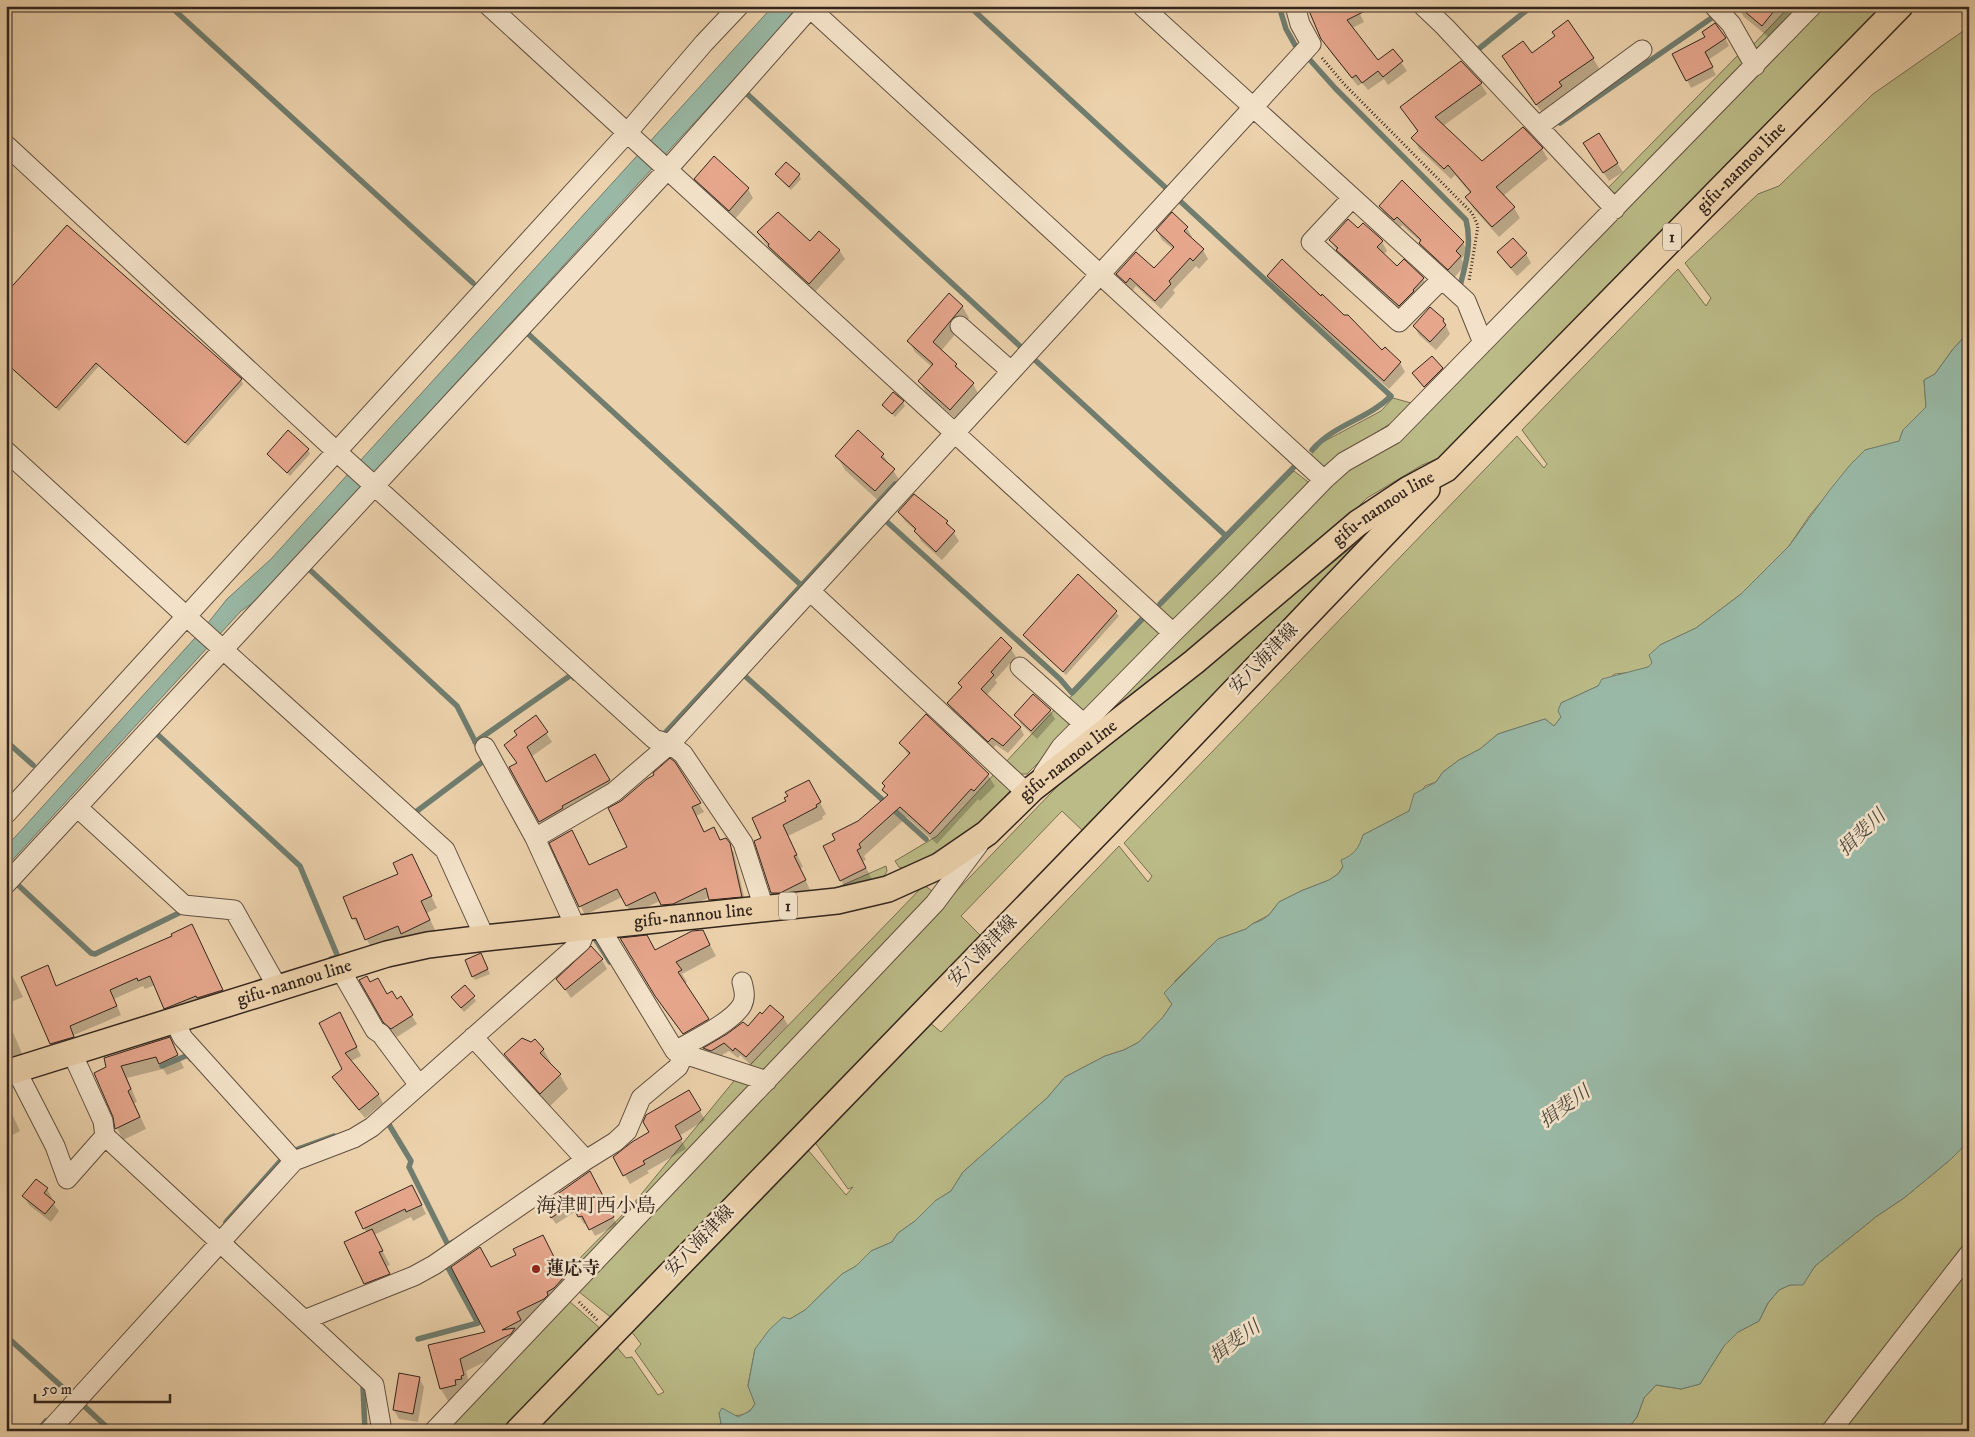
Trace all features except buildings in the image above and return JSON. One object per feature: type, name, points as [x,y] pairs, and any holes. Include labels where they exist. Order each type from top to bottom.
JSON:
[{"type":"main road","name":"gifu-nannou line","points":[[11,1071],[387,954],[485,938],[837,900],[888,889],[939,866],[987,833],[1030,792],[1194,662],[1358,524],[1409,489],[1446,470],[1900,6]]},
{"type":"main road","name":"安八海津線","points":[[518,1431],[1446,470]]},
{"type":"street","points":[[489,6],[1172,633]]},
{"type":"street","points":[[6,814],[192,622],[343,457],[631,137],[704,43],[739,6]]},
{"type":"street","points":[[1142,6],[1466,302],[1483,343]]},
{"type":"street","points":[[535,838],[614,792],[670,744],[954,432],[1100,275],[1310,44],[1300,24],[1295,6]]},
{"type":"street","points":[[1423,6],[1446,27],[1615,209]]},
{"type":"street","points":[[1714,6],[1730,24],[1755,66]]},
{"type":"street","points":[[6,884],[77,807],[219,645],[373,484],[811,7],[1324,480]]},
{"type":"street","points":[[810,591],[1030,792],[1061,747],[1172,633],[1226,582],[1324,480],[1344,462],[1394,434],[1755,66],[1809,7]]},
{"type":"street","points":[[1539,126],[1642,50]]},
{"type":"street","points":[[6,145],[343,457],[654,739],[670,744],[683,754],[743,843],[764,908]]},
{"type":"street","points":[[1352,198],[1311,242],[1384,309],[1399,322],[1442,279]]},
{"type":"street","points":[[960,326],[1011,371]]},
{"type":"street","points":[[6,451],[445,850],[485,938]]},
{"type":"street","points":[[1020,667],[1084,724]]},
{"type":"street","points":[[485,747],[587,927],[679,1053],[767,1081]]},
{"type":"street","points":[[77,807],[184,906],[234,910],[278,988]]},
{"type":"street","points":[[434,1431],[935,903],[987,833]]},
{"type":"street","points":[[49,1431],[294,1161],[354,1138],[372,1126],[581,942],[587,927]]},
{"type":"street","points":[[340,969],[375,1030],[381,1034],[419,1085]]},
{"type":"street","points":[[679,1053],[733,1016],[743,1004],[745,992],[742,982]]},
{"type":"street","points":[[174,1021],[183,1038],[294,1161]]},
{"type":"street","points":[[473,1037],[586,1160]]},
{"type":"street","points":[[72,1053],[103,1121],[105,1136],[374,1386],[382,1431]]},
{"type":"street","points":[[304,1320],[414,1276],[434,1265],[615,1142],[627,1131],[641,1098],[678,1067],[679,1053]]},
{"type":"street","points":[[11,1071],[55,1146],[67,1179],[105,1136]]},
{"type":"street","points":[[1831,1431],[1969,1254]]},
{"type":"path","points":[[1310,44],[1344,84],[1472,213],[1478,226],[1466,302]]},
{"type":"path","points":[[568,1291],[611,1334]]},
{"type":"green space","points":[[1790,6],[1801,6],[1765,50],[1754,51],[1751,47]]},
{"type":"green space","points":[[1824,6],[1884,6],[1447,455],[1422,465],[1367,498],[1316,549],[1081,739],[1346,467],[1401,438]]},
{"type":"green space","points":[[1969,27],[1969,332],[1953,349],[1935,374],[1924,380],[1926,407],[1903,430],[1899,442],[1865,450],[1810,515],[1789,546],[1741,594],[1696,628],[1660,645],[1652,663],[1648,667],[1634,672],[1615,674],[1598,686],[1561,703],[1561,717],[1554,726],[1545,719],[1498,734],[1480,749],[1459,760],[1443,772],[1436,782],[1425,786],[1409,811],[1363,835],[1359,848],[1349,857],[1338,874],[1329,880],[1279,902],[1269,915],[1246,929],[1218,939],[1175,981],[1168,999],[1172,1004],[1163,1017],[1139,1042],[1124,1050],[1105,1056],[1065,1077],[1047,1098],[963,1172],[951,1191],[935,1201],[915,1221],[898,1233],[892,1242],[871,1251],[856,1266],[842,1274],[805,1310],[790,1319],[755,1349],[748,1385],[755,1404],[747,1412],[739,1415],[719,1413],[721,1423],[714,1431],[535,1431],[616,1346],[626,1358],[632,1357],[658,1395],[664,1392],[635,1351],[641,1344],[631,1331],[808,1150],[846,1195],[853,1187],[848,1189],[814,1141],[928,1021],[941,1032],[1119,846],[1148,882],[1152,876],[1124,843],[1517,436],[1544,468],[1547,464],[1522,430],[1678,269],[1706,306],[1711,298],[1685,263],[1758,194],[1779,186],[1873,94]]},
{"type":"green space","points":[[1741,52],[1745,69],[1621,193],[1611,193],[1606,190]]},
{"type":"green space","points":[[1393,398],[1411,403],[1416,407],[1320,469],[1308,458],[1323,442],[1381,411]]},
{"type":"green space","points":[[1294,471],[1312,485],[1180,621],[1166,620],[1156,611]]},
{"type":"green space","points":[[1385,520],[1083,831],[1062,811],[961,916],[982,937],[613,1319],[578,1291],[941,907],[1080,763],[1199,672]]},
{"type":"green space","points":[[1146,617],[1159,628],[1159,639],[1089,713],[1077,713],[1065,701],[1073,695]]},
{"type":"green space","points":[[1056,708],[1068,718],[1069,732],[1027,774],[1015,774],[1004,764]]},
{"type":"green space","points":[[997,771],[1009,782],[1011,792],[980,824],[944,851],[906,869],[899,867],[895,861],[937,836]]},
{"type":"green space","points":[[886,866],[887,871],[883,878],[827,892]]},
{"type":"green space","points":[[924,885],[932,891],[930,899],[770,1068],[762,1070],[750,1065]]},
{"type":"green space","points":[[738,1076],[748,1079],[750,1088],[588,1264],[576,1262],[634,1203]]},
{"type":"green space","points":[[1969,1141],[1969,1243],[1822,1431],[1626,1431],[1637,1417],[1644,1398],[1656,1385],[1681,1389],[1700,1384],[1724,1346],[1738,1332],[1759,1321],[1768,1303],[1779,1290],[1790,1285],[1803,1284],[1815,1266],[1877,1216],[1904,1198],[1950,1160]]},
{"type":"green space","points":[[1969,1261],[1969,1431],[1835,1431]]},
{"type":"green space","points":[[569,1301],[602,1330],[505,1431],[442,1431]]},
{"type":"water","points":[[773,6],[797,6],[780,29],[256,601],[241,611],[6,867],[6,847],[204,628],[227,599],[271,559]]},
{"type":"water","name":"揖斐川","points":[[1969,332],[1969,1141],[1950,1160],[1904,1198],[1877,1216],[1815,1266],[1803,1285],[1790,1285],[1779,1290],[1768,1303],[1759,1321],[1738,1332],[1724,1346],[1700,1384],[1681,1389],[1656,1385],[1644,1398],[1637,1417],[1626,1431],[714,1431],[721,1423],[719,1413],[722,1408],[738,1417],[750,1411],[755,1404],[748,1386],[755,1349],[769,1330],[783,1317],[790,1319],[805,1310],[842,1274],[856,1266],[871,1251],[892,1242],[898,1233],[915,1221],[935,1201],[951,1191],[963,1172],[1047,1098],[1065,1077],[1105,1056],[1124,1050],[1139,1042],[1163,1017],[1172,1004],[1164,993],[1218,939],[1246,929],[1269,915],[1279,902],[1329,880],[1338,874],[1343,867],[1341,860],[1355,850],[1360,844],[1363,835],[1409,811],[1414,794],[1436,782],[1443,772],[1459,760],[1480,749],[1498,734],[1545,719],[1554,726],[1561,717],[1558,711],[1561,703],[1598,686],[1602,679],[1648,667],[1652,663],[1649,655],[1660,645],[1696,628],[1741,594],[1789,546],[1829,491],[1865,450],[1899,441],[1903,430],[1926,407],[1924,380],[1935,374],[1953,349]]},
{"type":"waterway","points":[[170,6],[473,283]]},
{"type":"waterway","points":[[969,6],[1166,188]]},
{"type":"waterway","points":[[1279,6],[1286,29],[1295,45]]},
{"type":"waterway","points":[[1476,51],[1532,6]]},
{"type":"waterway","points":[[1560,123],[1713,17]]},
{"type":"waterway","points":[[1310,60],[1335,88],[1466,220],[1468,245],[1460,286]]},
{"type":"waterway","points":[[745,92],[1022,348],[1019,352]]},
{"type":"waterway","points":[[1180,201],[1391,396],[1372,411],[1330,434],[1312,450]]},
{"type":"waterway","points":[[525,331],[801,585]]},
{"type":"waterway","points":[[1035,360],[1226,536],[1294,467]]},
{"type":"waterway","points":[[664,734],[895,484]]},
{"type":"waterway","points":[[886,521],[1060,679],[1072,693],[1145,616]]},
{"type":"waterway","points":[[1160,604],[1226,536]]},
{"type":"waterway","points":[[310,570],[457,706],[479,749]]},
{"type":"waterway","points":[[475,742],[571,675],[574,678]]},
{"type":"waterway","points":[[745,676],[926,839]]},
{"type":"waterway","points":[[157,734],[300,866],[338,957],[331,959]]},
{"type":"waterway","points":[[6,741],[33,765]]},
{"type":"waterway","points":[[417,811],[485,760]]},
{"type":"waterway","points":[[18,885],[91,953],[95,954],[181,912]]},
{"type":"waterway","points":[[596,940],[610,962]]},
{"type":"waterway","points":[[162,1066],[188,1055],[191,1059]]},
{"type":"waterway","points":[[388,1123],[411,1161],[409,1167],[448,1245],[453,1242]]},
{"type":"waterway","points":[[298,1149],[334,1136]]},
{"type":"waterway","points":[[226,1222],[283,1158],[281,1156]]},
{"type":"waterway","points":[[418,1339],[478,1323],[445,1262]]},
{"type":"waterway","points":[[6,1336],[70,1394]]},
{"type":"waterway","points":[[363,1386],[365,1431]]},
{"type":"waterway","points":[[83,1405],[111,1431]]},
{"type":"waterway","points":[[37,1431],[46,1421]]},
{"type":"place","name":"蓮応寺","points":[[536,1269]]},
{"type":"district","name":"海津町西小島","points":[[596,1206]]}]
